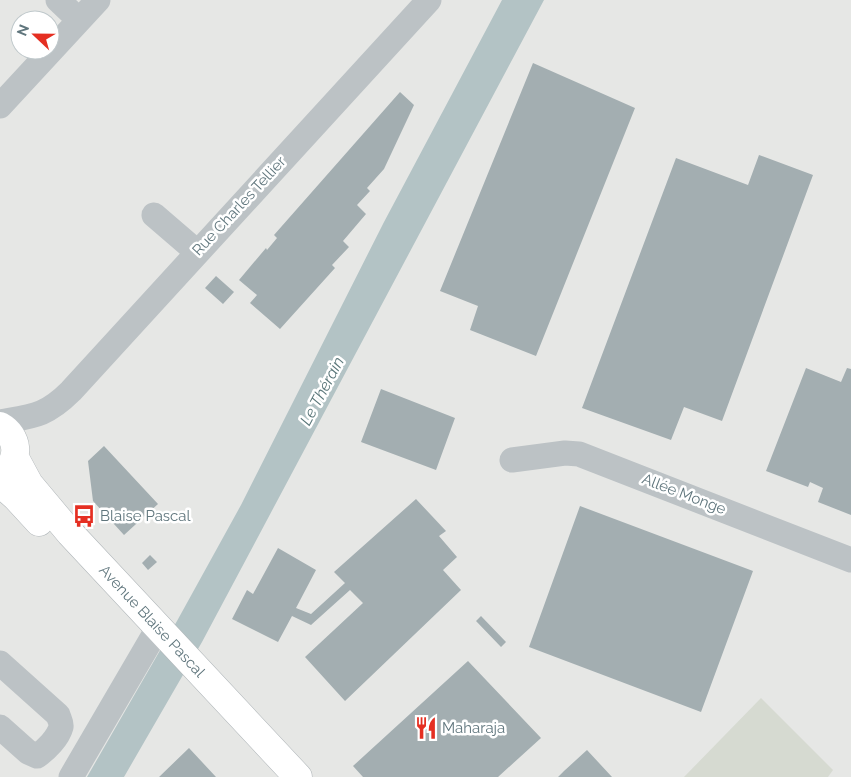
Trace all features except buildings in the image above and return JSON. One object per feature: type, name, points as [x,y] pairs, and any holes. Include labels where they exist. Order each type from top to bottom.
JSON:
[{"type":"main road","name":"Avenue Blaise Pascal","points":[[0,426],[12,437],[15,444],[10,462],[156,638]]},
{"type":"main road","name":"Avenue Blaise Pascal","points":[[0,483],[196,680],[298,777]]},
{"type":"main road","name":"Avenue Blaise Pascal","points":[[196,680],[274,777]]},
{"type":"street","points":[[58,0],[79,20]]},
{"type":"street","points":[[0,106],[98,0]]},
{"type":"street","name":"Rue Charles Tellier","points":[[0,422],[37,415],[58,404],[426,1]]},
{"type":"street","points":[[154,215],[197,252]]},
{"type":"street","name":"Rue Charles Tellier","points":[[10,462],[25,438],[48,410]]},
{"type":"street","name":"Allée Monge","points":[[512,460],[565,453],[579,454],[851,560]]},
{"type":"street","points":[[71,777],[156,638]]},
{"type":"street","points":[[0,663],[58,715],[61,724],[60,729],[46,750],[37,756],[28,752],[0,727]]},
{"type":"shaded area","points":[[0,0],[851,0],[851,777],[0,777]]},
{"type":"shaded area","points":[[761,698],[833,770],[828,777],[684,777]]},
{"type":"water","name":"Le Thérain","points":[[502,0],[544,0],[202,642],[124,777],[87,777],[241,505],[384,222]]},
{"type":"place","name":"Blaise Pascal","points":[[84,516]]},
{"type":"place","name":"Maharaja","points":[[426,728]]}]
